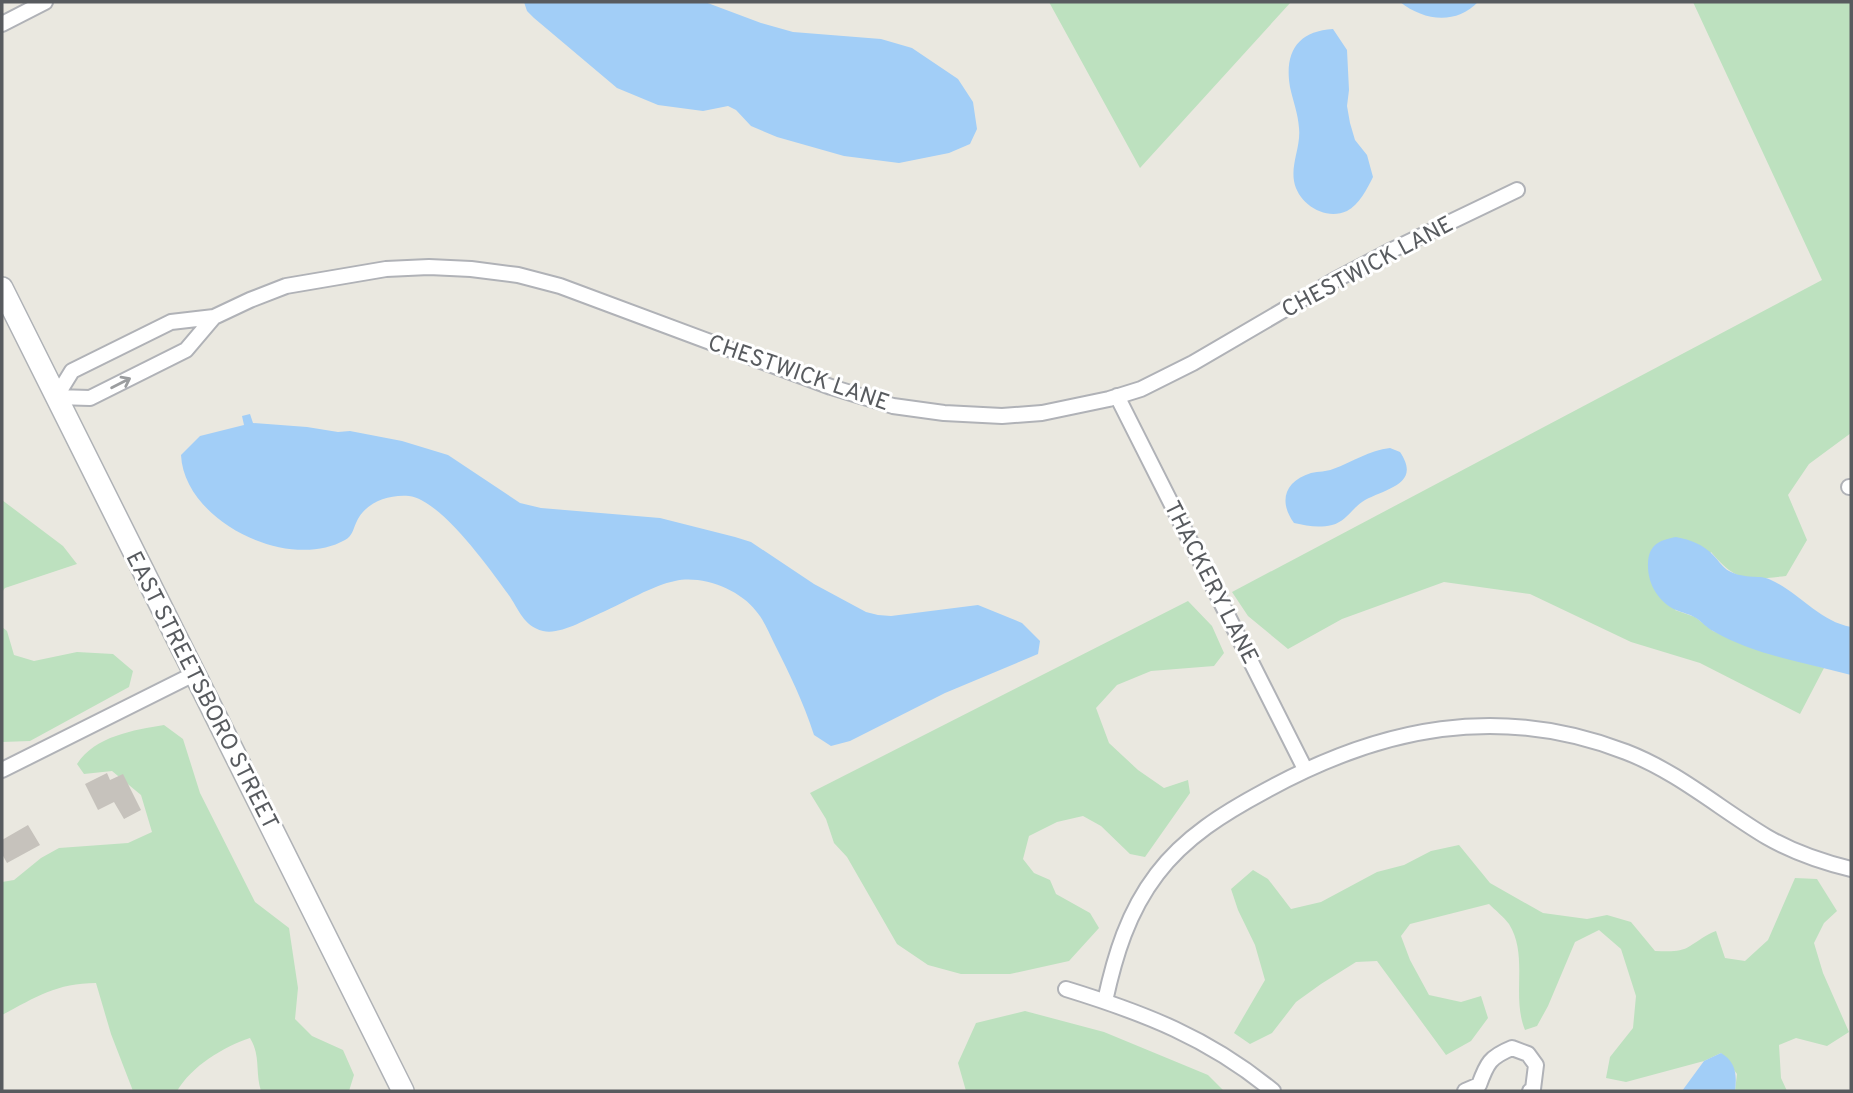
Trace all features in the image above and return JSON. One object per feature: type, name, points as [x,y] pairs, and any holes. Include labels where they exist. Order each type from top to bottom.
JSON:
[{"type":"main road","name":"EAST STREETSBORO STREET","points":[[2,288],[403,1091]]},
{"type":"street","points":[[2,24],[45,2]]},
{"type":"street","name":"CHESTWICK LANE","points":[[214,317],[186,350],[90,398],[56,397],[72,371],[171,321],[214,317],[286,286],[337,276],[386,269],[471,269],[518,275],[559,286],[831,387],[894,406],[944,413],[1002,416],[1042,413],[1140,389],[1193,363],[1335,280],[1411,240],[1517,190]]},
{"type":"street","name":"THACKERY LANE","points":[[1117,396],[1305,769]]},
{"type":"street","points":[[2,770],[194,674]]},
{"type":"street","points":[[1105,1001],[1124,932],[1140,898],[1157,873],[1201,829],[1305,769],[1367,745],[1439,728],[1513,726],[1590,740],[1640,758],[1698,790],[1768,837],[1805,855],[1851,869]]},
{"type":"street","points":[[1066,989],[1105,1001],[1197,1038],[1237,1063],[1273,1091]]},
{"type":"street","points":[[1477,1089],[1486,1066],[1495,1055],[1512,1048],[1528,1054],[1536,1065],[1533,1089],[1530,1091]]},
{"type":"green space","points":[[1049,2],[1291,2],[1140,168]]},
{"type":"green space","points":[[1693,2],[1851,2],[1851,433],[1809,464],[1788,495],[1807,540],[1786,576],[1744,577],[1728,569],[1711,552],[1675,610],[1695,617],[1713,631],[1746,645],[1824,668],[1800,714],[1700,663],[1631,642],[1530,594],[1444,582],[1342,619],[1288,649],[1248,616],[1232,592],[1822,280]]},
{"type":"green space","points":[[2,500],[63,546],[77,564],[5,588],[2,592]]},
{"type":"green space","points":[[1188,601],[1212,626],[1224,653],[1214,666],[1151,671],[1117,685],[1096,708],[1109,743],[1138,770],[1164,788],[1188,780],[1190,793],[1145,857],[1130,854],[1101,826],[1083,816],[1057,822],[1029,836],[1023,859],[1034,873],[1050,880],[1056,894],[1090,913],[1099,928],[1069,961],[1010,974],[961,974],[928,965],[897,944],[847,857],[834,843],[826,819],[810,793]]},
{"type":"green space","points":[[2,627],[7,631],[14,655],[34,661],[77,652],[113,654],[133,671],[129,687],[30,741],[2,742]]},
{"type":"green space","points":[[164,725],[183,739],[200,793],[255,902],[289,928],[298,988],[295,1019],[312,1036],[343,1050],[354,1075],[349,1091],[261,1091],[256,1051],[250,1038],[209,1058],[191,1073],[177,1091],[133,1091],[111,1034],[96,983],[58,988],[2,1015],[2,882],[14,880],[41,858],[59,848],[128,843],[152,832],[141,795],[112,771],[84,774],[77,764],[94,747],[116,736]]},
{"type":"green space","points":[[1459,845],[1490,883],[1543,913],[1587,919],[1607,915],[1631,922],[1655,951],[1682,950],[1716,931],[1725,958],[1745,961],[1768,940],[1795,878],[1817,879],[1837,911],[1824,923],[1814,943],[1823,973],[1849,1032],[1827,1046],[1796,1038],[1779,1045],[1781,1078],[1787,1091],[1735,1091],[1737,1074],[1721,1053],[1704,1061],[1626,1082],[1606,1078],[1610,1057],[1633,1028],[1636,996],[1621,949],[1599,930],[1575,942],[1537,1026],[1525,1030],[1519,1004],[1519,963],[1515,936],[1507,921],[1489,904],[1410,924],[1401,936],[1410,960],[1429,995],[1461,1002],[1481,996],[1488,1018],[1471,1041],[1446,1055],[1377,961],[1356,962],[1321,984],[1296,1002],[1272,1033],[1250,1044],[1234,1033],[1265,980],[1255,945],[1231,889],[1253,870],[1268,879],[1291,909],[1321,902],[1377,872],[1404,865],[1431,851]]},
{"type":"green space","points":[[1025,1011],[1104,1032],[1208,1075],[1224,1091],[966,1091],[958,1063],[976,1023]]},
{"type":"water","points":[[524,2],[705,2],[793,32],[881,39],[912,48],[958,79],[973,102],[977,129],[970,144],[949,153],[899,163],[844,156],[777,137],[751,126],[736,110],[728,106],[703,111],[658,105],[617,88],[534,18],[527,11]]},
{"type":"water","points":[[1400,2],[1478,2],[1460,14],[1440,18],[1419,13]]},
{"type":"water","points":[[1333,29],[1347,50],[1347,106],[1350,123],[1355,140],[1367,155],[1373,177],[1355,205],[1339,214],[1322,212],[1307,203],[1301,197],[1294,181],[1299,128],[1289,75],[1292,54],[1302,39]]},
{"type":"water","points":[[250,414],[253,423],[350,431],[402,441],[448,455],[520,503],[541,508],[660,518],[751,542],[814,584],[866,612],[891,616],[978,605],[1022,623],[1040,641],[1038,654],[945,693],[850,741],[831,746],[814,735],[796,688],[759,615],[740,596],[708,582],[686,580],[667,583],[573,626],[550,632],[536,629],[526,621],[489,568],[463,537],[422,500],[409,496],[378,501],[365,510],[345,540],[322,548],[296,550],[269,545],[243,534],[219,519],[200,501],[187,479],[181,455],[200,436],[244,425],[242,416]]},
{"type":"water","points":[[1390,448],[1400,452],[1406,463],[1407,472],[1397,485],[1362,502],[1337,523],[1308,526],[1294,523],[1285,500],[1295,481],[1311,473],[1330,470]]},
{"type":"water","points":[[1676,537],[1701,546],[1729,571],[1771,580],[1829,619],[1851,627],[1851,675],[1746,646],[1670,607],[1659,597],[1652,585],[1648,563],[1656,544]]},
{"type":"water","points":[[1721,1053],[1730,1060],[1734,1069],[1735,1091],[1682,1091],[1704,1061]]},
{"type":"building","points":[[107,773],[110,780],[123,774],[141,810],[124,819],[114,802],[98,810],[85,784]]},
{"type":"building","points":[[28,825],[40,845],[7,863],[2,854],[2,840]]}]
